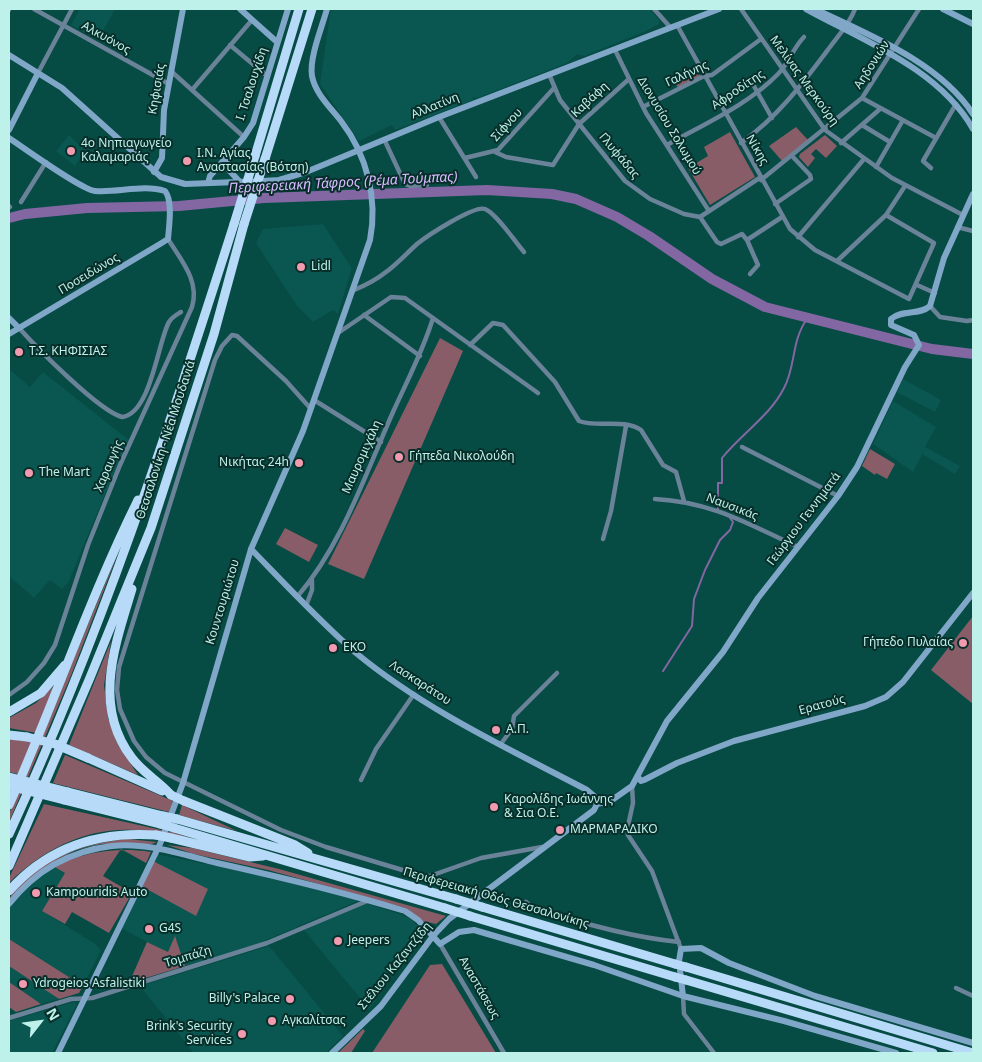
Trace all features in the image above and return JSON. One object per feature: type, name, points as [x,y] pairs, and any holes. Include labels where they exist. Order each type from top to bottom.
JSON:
[{"type":"highway","name":"Θεσσαλονίκη - Νέα Μουδανιά","points":[[9,834],[77,674],[120,566],[234,224],[299,9]]},
{"type":"highway","name":"Θεσσαλονίκη - Νέα Μουδανιά","points":[[9,866],[138,562],[214,334],[244,224],[312,9]]},
{"type":"highway","points":[[9,805],[115,547],[152,472]]},
{"type":"highway","points":[[138,562],[137,574],[114,650],[109,695],[116,728],[126,750],[138,766],[171,795]]},
{"type":"highway","points":[[9,712],[40,693],[71,657]]},
{"type":"highway","points":[[9,735],[55,744],[184,801],[295,845],[317,858]]},
{"type":"highway","name":"Περιφερειακή Οδός Θεσσαλονίκης","points":[[9,777],[66,796]]},
{"type":"highway","name":"Περιφερειακή Οδός Θεσσαλονίκης","points":[[9,786],[66,796],[317,858],[973,1053]]},
{"type":"highway","name":"Περιφερειακή Οδός Θεσσαλονίκης","points":[[176,823],[270,856],[932,1053]]},
{"type":"highway","points":[[9,891],[34,866],[56,852],[79,842],[111,835],[156,835],[250,856],[270,856]]},
{"type":"street","name":"Αλκυόνος","points":[[34,9],[169,84]]},
{"type":"street","points":[[9,130],[72,9]]},
{"type":"street","name":"Κηφισιάς","points":[[154,172],[162,158],[163,120],[183,9]]},
{"type":"street","points":[[240,9],[277,42]]},
{"type":"street","name":"Ι. Τσαλουχίδη","points":[[208,183],[210,176],[244,137],[253,123],[288,9]]},
{"type":"street","name":"Κουντουριώτου","points":[[58,1053],[156,850],[183,783],[251,550],[273,503],[311,409],[370,240],[373,208],[371,188],[358,150],[344,125],[319,92],[312,76],[312,63],[327,9]]},
{"type":"street","points":[[654,9],[670,27]]},
{"type":"street","name":"Αλλατίνη","points":[[9,55],[69,94],[154,172],[178,183],[279,180],[294,176],[439,117],[719,9]]},
{"type":"street","name":"Μελίνας Μερκούρη","points":[[741,9],[796,92],[825,130],[905,186],[963,215]]},
{"type":"street","points":[[806,9],[937,74],[958,94],[973,114]]},
{"type":"street","points":[[815,9],[845,27]]},
{"type":"street","points":[[741,142],[772,118],[796,92],[845,27],[855,9]]},
{"type":"street","name":"Αηδονιών","points":[[700,216],[792,156],[862,98],[919,9]]},
{"type":"street","points":[[943,9],[973,24]]},
{"type":"street","points":[[192,90],[252,20]]},
{"type":"street","name":"Νίκης","points":[[677,25],[782,217],[798,237],[814,250],[843,263],[906,299],[912,298],[917,285]]},
{"type":"street","name":"Αφροδίτης","points":[[668,145],[757,91],[782,70],[795,47],[804,37]]},
{"type":"street","name":"Γαλήνης","points":[[643,107],[704,76],[712,75],[761,39]]},
{"type":"street","points":[[230,45],[267,76]]},
{"type":"street","name":"Διονυσίου Σολωμού","points":[[615,50],[643,107],[709,211]]},
{"type":"street","points":[[893,52],[928,78],[956,104],[973,130]]},
{"type":"street","points":[[172,72],[244,137]]},
{"type":"street","name":"Γλυφάδας","points":[[549,74],[560,100],[623,178],[638,192],[684,214],[700,216]]},
{"type":"street","points":[[750,78],[772,118]]},
{"type":"street","name":"Καβάφη","points":[[495,152],[506,157],[553,166],[579,124],[629,79]]},
{"type":"street","name":"Σίφνου","points":[[465,158],[495,152],[554,88]]},
{"type":"street","points":[[862,98],[936,138]]},
{"type":"street","points":[[931,168],[923,162],[956,104]]},
{"type":"street","points":[[841,143],[880,109]]},
{"type":"street","points":[[439,117],[476,177]]},
{"type":"street","points":[[876,167],[903,120]]},
{"type":"street","points":[[862,125],[890,142]]},
{"type":"street","points":[[9,138],[90,190],[113,191],[151,188],[165,191],[168,198],[168,239]]},
{"type":"street","points":[[384,139],[405,184],[410,186],[427,185]]},
{"type":"street","points":[[228,156],[225,162],[227,168],[239,182]]},
{"type":"street","points":[[775,204],[811,179],[810,175],[792,156]]},
{"type":"street","points":[[798,237],[864,159]]},
{"type":"street","points":[[21,202],[46,162]]},
{"type":"street","points":[[837,261],[886,215],[905,186]]},
{"type":"street","points":[[973,194],[944,258],[930,306],[940,317],[967,321],[973,320]]},
{"type":"street","points":[[351,292],[387,272],[429,235],[468,213],[481,208],[487,210],[494,217],[524,252]]},
{"type":"street","points":[[886,215],[934,243],[917,285],[935,293]]},
{"type":"street","points":[[700,216],[719,244],[742,234],[747,240],[758,265],[750,274]]},
{"type":"street","points":[[747,240],[782,217]]},
{"type":"street","points":[[957,227],[973,231]]},
{"type":"street","name":"Ποσειδώνος","points":[[9,334],[98,283],[168,239]]},
{"type":"street","name":"Χαραυγής","points":[[9,695],[26,682],[50,654],[88,545],[120,465],[192,307],[195,296],[194,283],[168,239]]},
{"type":"street","points":[[338,333],[391,297],[396,296],[409,300],[538,393]]},
{"type":"street","name":"Γεώργιου Γεννηματά","points":[[597,804],[612,800],[632,786],[667,721],[723,652],[758,598],[838,496],[857,467],[905,367],[919,344],[914,335],[891,325],[891,319],[897,315],[924,311],[930,306]]},
{"type":"street","points":[[9,318],[42,354],[92,398],[122,418],[130,415],[142,400],[155,370],[168,325],[172,318],[181,312]]},
{"type":"street","points":[[364,315],[420,356]]},
{"type":"street","name":"Μαυρομιχάλη","points":[[297,597],[312,580],[361,488],[420,356],[433,318]]},
{"type":"street","points":[[470,345],[490,325],[500,323],[555,382],[579,421],[626,426],[641,430],[664,465],[676,472],[684,501]]},
{"type":"street","points":[[311,409],[281,376],[237,336],[232,335],[224,343],[207,386],[118,676],[120,709],[134,741],[146,757],[161,771],[183,783],[306,840],[369,861],[425,876],[435,875],[481,858],[543,847]]},
{"type":"street","points":[[314,400],[381,442]]},
{"type":"street","points":[[604,539],[611,511],[626,426]]},
{"type":"street","points":[[742,447],[838,496]]},
{"type":"street","name":"Ναυσικάς","points":[[655,499],[684,501],[730,515],[798,547]]},
{"type":"street","name":"Λασκαράτου","points":[[251,550],[306,606],[356,652],[414,694],[500,745],[587,790],[593,794],[597,804]]},
{"type":"street","points":[[306,606],[312,590],[312,580]]},
{"type":"street","name":"Ερατούς","points":[[638,777],[641,781],[644,780],[677,763],[742,738],[865,706],[886,697],[903,682],[973,593]]},
{"type":"street","points":[[500,745],[512,729],[514,716],[557,673]]},
{"type":"street","points":[[361,780],[376,750],[414,694]]},
{"type":"street","points":[[632,786],[634,803],[628,826],[628,835],[652,871],[679,942],[681,949],[679,961],[684,1014],[714,1053]]},
{"type":"street","name":"Στέλιου Καζαντζίδη","points":[[332,1053],[381,1006],[433,936],[449,919],[593,811],[597,804]]},
{"type":"street","name":"Αναστάσεως","points":[[9,904],[36,876],[55,863],[75,854],[114,846],[156,850],[274,875],[368,900],[413,915],[433,936],[440,944],[504,1053]]},
{"type":"street","name":"Τομπάζη","points":[[9,1018],[71,999],[84,999],[102,995],[267,943],[368,900]]},
{"type":"street","points":[[526,902],[532,907],[585,923],[655,939],[679,942]]},
{"type":"street","points":[[440,944],[459,932],[474,930],[594,966],[683,996],[784,1021],[896,1053]]},
{"type":"street","points":[[681,949],[696,947],[729,963],[816,996],[973,1043]]},
{"type":"street","points":[[956,988],[973,996]]},
{"type":"shaded area","points":[[80,9],[115,9],[98,40],[71,25]]},
{"type":"shaded area","points":[[331,9],[650,9],[660,21],[659,24],[646,31],[584,56],[577,54],[567,63],[477,98],[473,97],[473,100],[395,130],[392,125],[359,141],[320,84]]},
{"type":"shaded area","points":[[696,67],[700,76],[679,89],[672,79]]},
{"type":"shaded area","points":[[796,127],[809,141],[782,161],[769,146]]},
{"type":"shaded area","points":[[730,132],[755,177],[710,205],[688,168],[708,156],[704,147]]},
{"type":"shaded area","name":"4ο Νηπιαγωγείο Καλαμαριάς","points":[[69,135],[85,151],[75,166],[56,151]]},
{"type":"shaded area","points":[[825,135],[837,146],[826,158],[816,149],[811,154],[815,158],[808,167],[799,157],[800,154]]},
{"type":"shaded area","points":[[323,224],[351,267],[351,271],[338,314],[333,310],[313,322],[297,306],[256,243],[263,229]]},
{"type":"shaded area","name":"Γήπεδα Νικολούδη","points":[[440,338],[463,351],[364,579],[328,564]]},
{"type":"shaded area","points":[[9,369],[30,387],[43,372],[130,441],[103,499],[69,581],[62,589],[50,580],[34,598],[9,576]]},
{"type":"shaded area","points":[[903,379],[941,400],[935,412],[897,392]]},
{"type":"shaded area","points":[[893,401],[936,427],[925,447],[960,466],[955,474],[922,454],[913,472],[873,444]]},
{"type":"shaded area","points":[[870,449],[895,464],[887,479],[876,473],[875,475],[862,466]]},
{"type":"shaded area","points":[[285,528],[318,545],[309,562],[276,544]]},
{"type":"shaded area","points":[[120,548],[70,678],[9,822],[9,814]]},
{"type":"shaded area","name":"Γήπεδο Πυλαίας","points":[[973,616],[973,704],[931,670]]},
{"type":"shaded area","points":[[111,641],[104,685],[108,718],[117,743],[138,775],[69,745]]},
{"type":"shaded area","points":[[55,685],[37,733],[9,728],[9,718],[36,703]]},
{"type":"shaded area","points":[[9,739],[32,742],[18,774],[9,772]]},
{"type":"shaded area","points":[[65,755],[173,801],[169,812],[53,783]]},
{"type":"shaded area","points":[[44,804],[191,838],[133,830],[115,830],[81,837],[50,851],[9,883],[9,878]]},
{"type":"shaded area","points":[[182,805],[237,831],[179,815]]},
{"type":"shaded area","points":[[128,839],[157,842],[145,846],[103,844],[75,851],[62,857],[40,872],[9,901],[14,891],[33,873],[58,857],[85,847],[99,843]]},
{"type":"shaded area","points":[[167,845],[192,848],[279,869],[446,916],[436,924],[422,921],[405,908],[268,870],[194,854]]},
{"type":"shaded area","points":[[120,850],[103,876],[132,893],[109,933],[72,912],[65,924],[42,911],[65,873],[53,866],[89,854]]},
{"type":"shaded area","points":[[123,850],[138,851],[151,852],[146,863]]},
{"type":"shaded area","points":[[156,854],[239,871],[360,900],[259,943],[185,966],[175,937],[168,953],[121,928],[141,886],[196,915],[153,861]]},
{"type":"shaded area","points":[[153,861],[208,889],[196,916],[141,886]]},
{"type":"shaded area","points":[[53,866],[65,873],[42,911],[94,943],[101,950],[83,986],[9,939],[9,908],[17,896]]},
{"type":"shaded area","points":[[366,903],[411,919],[418,927],[377,989],[374,986],[368,992],[376,1000],[369,1009],[304,930]]},
{"type":"shaded area","points":[[175,936],[185,966],[129,983],[147,942],[168,952]]},
{"type":"shaded area","points":[[9,939],[83,986],[79,993],[59,999],[9,966]]},
{"type":"shaded area","points":[[269,946],[343,1036],[326,1053],[194,1053],[140,986]]},
{"type":"shaded area","points":[[442,964],[496,1053],[372,1053],[430,965]]},
{"type":"shaded area","points":[[9,966],[59,999],[41,1004],[9,982]]},
{"type":"shaded area","points":[[9,982],[41,1004],[16,1012],[9,1007]]},
{"type":"shaded area","points":[[74,1002],[77,1004],[52,1053],[9,1053],[9,1021]]},
{"type":"shaded area","points":[[363,1029],[365,1031],[351,1053],[338,1053]]},
{"type":"waterway","name":"Περιφερειακή Τάφρος (Ρέμα Τούμπας)","points":[[9,218],[25,214],[87,208],[179,206],[264,198],[487,190],[552,194],[576,199],[617,217],[649,236],[712,279],[765,307],[932,349],[973,354]]},
{"type":"waterway","points":[[718,509],[718,483],[722,483],[722,458],[778,398],[788,380],[798,336],[807,319]]},
{"type":"waterway","points":[[663,671],[692,626],[694,599],[705,570],[720,540],[730,530],[733,522],[730,518]]},
{"type":"place","name":"4ο Νηπιαγωγείο Καλαμαριάς","points":[[71,151]]},
{"type":"place","name":"Ι.Ν. Αγίας Αναστασίας (Βότση)","points":[[187,161]]},
{"type":"place","name":"Lidl","points":[[301,267]]},
{"type":"place","name":"Τ.Σ. ΚΗΦΙΣΙΑΣ","points":[[19,352]]},
{"type":"place","name":"Γήπεδα Νικολούδη","points":[[399,457]]},
{"type":"place","name":"Νικήτας 24h","points":[[299,463]]},
{"type":"place","name":"The Mart","points":[[29,473]]},
{"type":"place","name":"Γήπεδο Πυλαίας","points":[[963,643]]},
{"type":"place","name":"EKO","points":[[333,648]]},
{"type":"place","name":"Α.Π.","points":[[496,730]]},
{"type":"place","name":"Καρολίδης Ιωάννης & Σια Ο.Ε.","points":[[494,807]]},
{"type":"place","name":"ΜΑΡΜΑΡΑΔΙΚΟ","points":[[560,830]]},
{"type":"place","name":"Kampouridis Auto","points":[[36,893]]},
{"type":"place","name":"G4S","points":[[149,929]]},
{"type":"place","name":"Jeepers","points":[[338,941]]},
{"type":"place","name":"Ydrogeios Asfalistiki","points":[[23,984]]},
{"type":"place","name":"Billy's Palace","points":[[290,999]]},
{"type":"place","name":"Αγκαλίτσας","points":[[272,1021]]},
{"type":"place","name":"Brink's Security Services","points":[[242,1034]]}]
